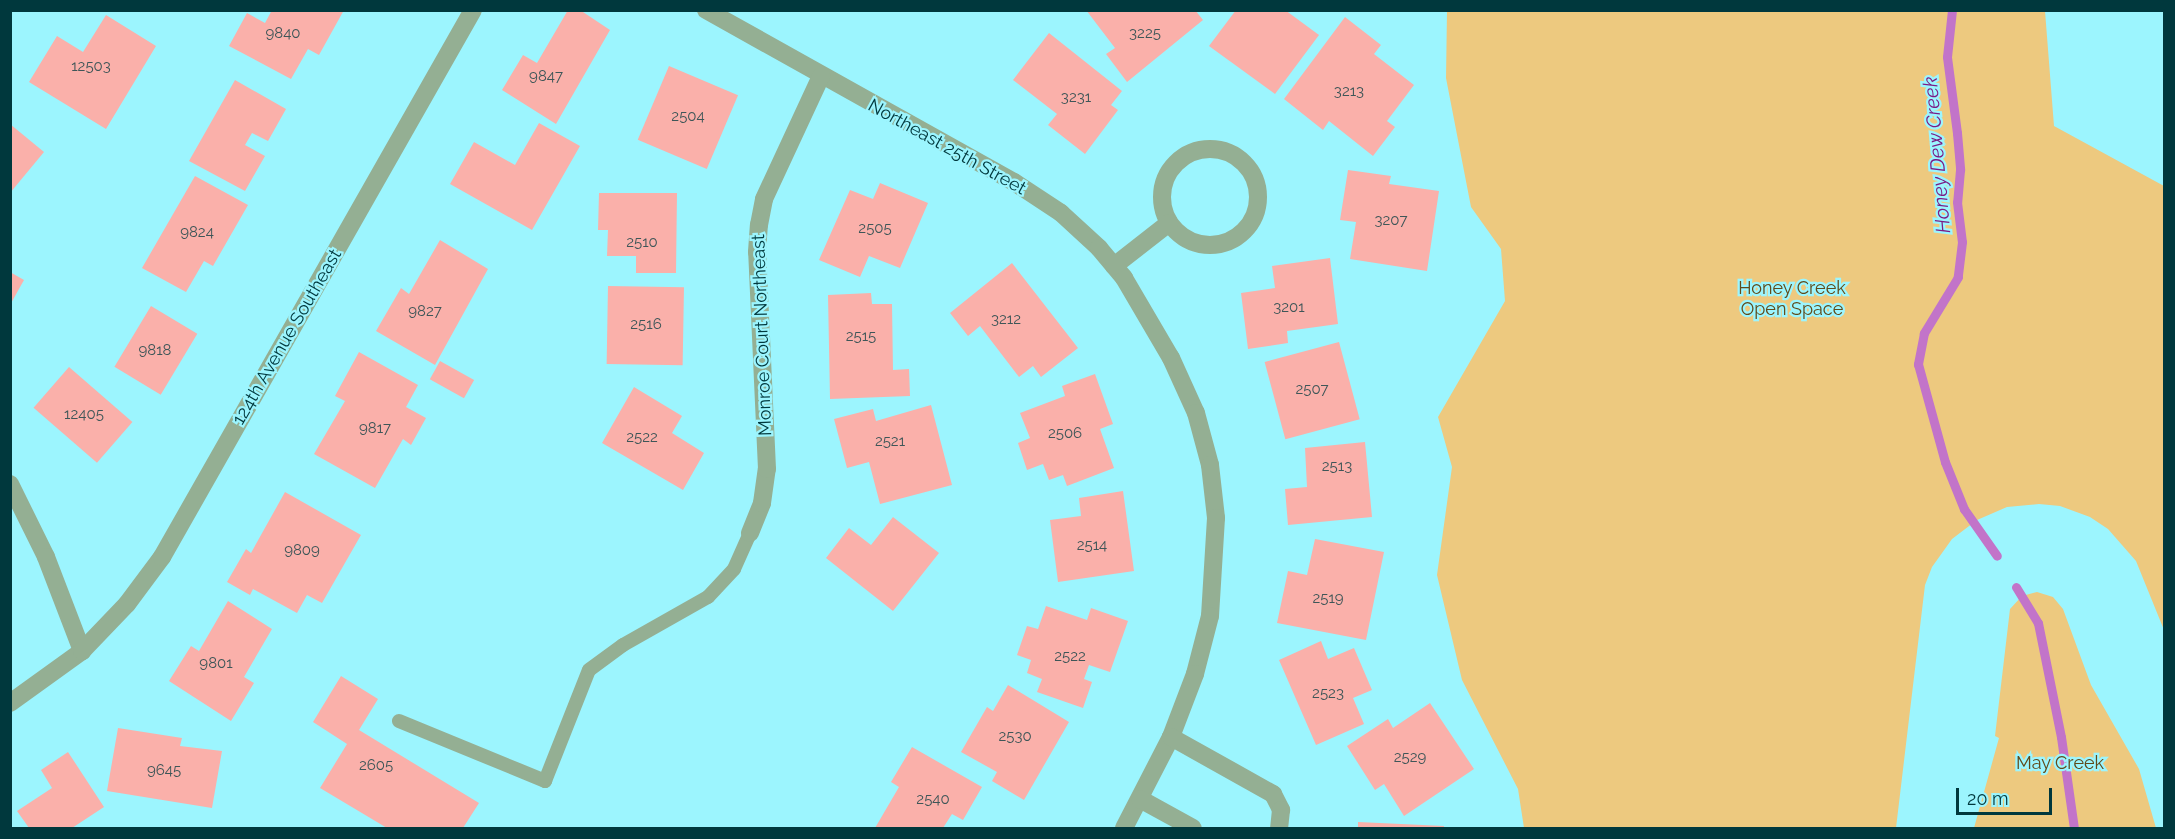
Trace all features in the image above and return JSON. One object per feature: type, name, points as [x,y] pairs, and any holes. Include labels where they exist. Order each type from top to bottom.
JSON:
[{"type":"street","name":"124th Avenue Southeast","points":[[10,704],[82,651],[127,604],[162,556],[473,10]]},
{"type":"street","name":"Northeast 25th Street","points":[[706,10],[820,76],[1014,182],[1061,213],[1114,266],[1172,358],[1196,413],[1210,465],[1216,518],[1210,616],[1195,674],[1171,737],[1124,828]]},
{"type":"street","name":"Monroe Court Northeast","points":[[750,533],[762,503],[767,469],[757,252],[759,225],[764,199],[820,76]]},
{"type":"street","points":[[1197,150],[1227,151],[1252,173],[1258,205],[1242,234],[1211,245],[1195,243],[1169,223],[1163,209],[1163,187],[1172,166],[1184,156],[1197,150]]},
{"type":"street","points":[[1114,266],[1169,223]]},
{"type":"street","points":[[10,484],[46,557],[82,651]]},
{"type":"street","points":[[1171,737],[1273,794],[1281,810],[1279,828]]},
{"type":"street","points":[[1140,799],[1193,828]]},
{"type":"lane","points":[[399,721],[545,781],[589,670],[623,645],[708,597],[734,570],[750,533]]},
{"type":"green space","name":"Honey Creek Open Space","points":[[1447,11],[2045,11],[2054,126],[2164,186],[2164,630],[2136,561],[2108,529],[2090,517],[2060,506],[2039,504],[2007,507],[1977,520],[1952,539],[1932,567],[1925,585],[1896,828],[1524,828],[1518,789],[1462,680],[1437,575],[1452,467],[1438,417],[1505,301],[1501,249],[1471,207],[1446,78]]},
{"type":"green space","name":"May Creek","points":[[2037,592],[2053,597],[2063,609],[2091,685],[2139,769],[2156,828],[1974,828],[1999,738],[1995,736],[2010,609],[2022,596]]},
{"type":"building","points":[[272,10],[344,10],[319,55],[308,49],[291,79],[229,46],[247,13],[265,23]]},
{"type":"building","points":[[568,10],[580,10],[610,30],[556,124],[502,90],[523,55],[537,63]]},
{"type":"building","points":[[1086,10],[1195,10],[1203,20],[1127,82],[1106,54],[1115,48]]},
{"type":"building","points":[[1236,10],[1285,10],[1319,35],[1275,94],[1209,46]]},
{"type":"building","points":[[106,15],[156,46],[106,129],[29,82],[57,36],[83,52]]},
{"type":"building","points":[[1345,17],[1381,45],[1374,54],[1414,85],[1387,121],[1395,127],[1373,156],[1329,121],[1323,130],[1284,99]]},
{"type":"building","points":[[1049,33],[1122,91],[1111,105],[1118,110],[1085,154],[1048,125],[1057,114],[1013,80]]},
{"type":"building","points":[[669,66],[738,95],[707,169],[638,140]]},
{"type":"building","points":[[235,80],[286,109],[268,141],[252,133],[245,145],[265,156],[245,191],[189,161]]},
{"type":"building","points":[[539,123],[580,146],[532,230],[450,184],[474,142],[515,165]]},
{"type":"building","points":[[10,124],[44,152],[10,193]]},
{"type":"building","points":[[1348,170],[1391,176],[1389,184],[1439,191],[1427,271],[1350,259],[1356,222],[1340,220]]},
{"type":"building","points":[[195,176],[248,205],[213,266],[204,261],[186,292],[142,268]]},
{"type":"building","points":[[880,183],[928,203],[900,268],[869,256],[860,277],[819,260],[850,190],[873,199]]},
{"type":"building","points":[[599,193],[677,193],[676,273],[636,273],[636,256],[607,256],[608,230],[598,230]]},
{"type":"building","points":[[440,240],[488,269],[435,365],[376,331],[401,288],[409,294]]},
{"type":"building","points":[[1330,258],[1338,324],[1287,331],[1288,343],[1248,349],[1241,293],[1275,288],[1272,266]]},
{"type":"building","points":[[1012,263],[1078,348],[1041,377],[1033,366],[1019,377],[980,326],[968,336],[950,313]]},
{"type":"building","points":[[10,272],[24,280],[10,305]]},
{"type":"building","points":[[608,286],[684,287],[683,365],[607,364]]},
{"type":"building","points":[[871,293],[872,304],[892,304],[893,370],[909,369],[910,396],[830,399],[828,295]]},
{"type":"building","points":[[151,306],[197,334],[161,395],[114,367]]},
{"type":"building","points":[[1339,342],[1360,419],[1285,439],[1265,362]]},
{"type":"building","points":[[359,352],[418,385],[406,407],[426,418],[411,445],[403,439],[375,488],[314,454],[345,401],[335,396]]},
{"type":"building","points":[[440,361],[474,380],[464,398],[430,379]]},
{"type":"building","points":[[69,367],[132,422],[97,463],[34,408]]},
{"type":"building","points":[[1095,374],[1113,424],[1100,429],[1114,468],[1067,486],[1063,475],[1049,480],[1043,464],[1027,470],[1018,443],[1030,438],[1020,413],[1065,396],[1062,386]]},
{"type":"building","points":[[634,387],[682,416],[672,433],[704,453],[683,490],[602,443]]},
{"type":"building","points":[[931,405],[952,485],[880,504],[869,462],[847,468],[834,419],[873,409],[876,421]]},
{"type":"building","points":[[1365,442],[1372,517],[1288,525],[1285,489],[1307,487],[1305,448]]},
{"type":"building","points":[[1123,491],[1134,571],[1058,582],[1050,520],[1081,516],[1079,498]]},
{"type":"building","points":[[285,492],[361,535],[322,603],[307,595],[297,613],[253,589],[250,595],[227,582],[246,549],[251,553]]},
{"type":"building","points":[[893,517],[939,553],[893,611],[826,558],[849,528],[871,545]]},
{"type":"building","points":[[1315,539],[1384,552],[1366,640],[1277,623],[1288,571],[1307,575]]},
{"type":"building","points":[[228,601],[272,629],[244,677],[254,683],[231,721],[169,681],[191,646],[199,651]]},
{"type":"building","points":[[1046,606],[1087,620],[1091,608],[1128,621],[1110,672],[1089,665],[1084,679],[1092,682],[1083,708],[1037,692],[1042,679],[1027,673],[1031,660],[1017,655],[1027,626],[1038,629]]},
{"type":"building","points":[[1321,641],[1328,659],[1354,648],[1372,690],[1353,698],[1364,724],[1316,745],[1279,660]]},
{"type":"building","points":[[341,676],[378,699],[359,730],[479,803],[463,828],[387,828],[320,788],[347,744],[313,722]]},
{"type":"building","points":[[1008,685],[1069,722],[1024,800],[992,781],[997,772],[961,752],[987,707],[993,711]]},
{"type":"building","points":[[1430,703],[1474,769],[1404,816],[1384,784],[1375,790],[1347,746],[1388,719],[1393,728]]},
{"type":"building","points":[[118,728],[182,738],[180,746],[222,751],[212,808],[107,791]]},
{"type":"building","points":[[912,747],[982,787],[963,820],[952,814],[943,828],[875,828],[899,787],[891,782]]},
{"type":"building","points":[[68,752],[104,807],[72,828],[29,828],[17,811],[52,788],[41,770]]},
{"type":"building","points":[[1358,822],[1444,826],[1444,828],[1358,828]]},
{"type":"waterway","name":"Honey Dew Creek","points":[[1952,10],[1947,57],[1957,133],[1960,170],[1957,202],[1962,242],[1958,277],[1924,333],[1918,364],[1945,462],[1964,509],[1997,556]]},
{"type":"waterway","name":"Honey Dew Creek","points":[[2016,587],[2038,623],[2061,737],[2074,828]]}]
